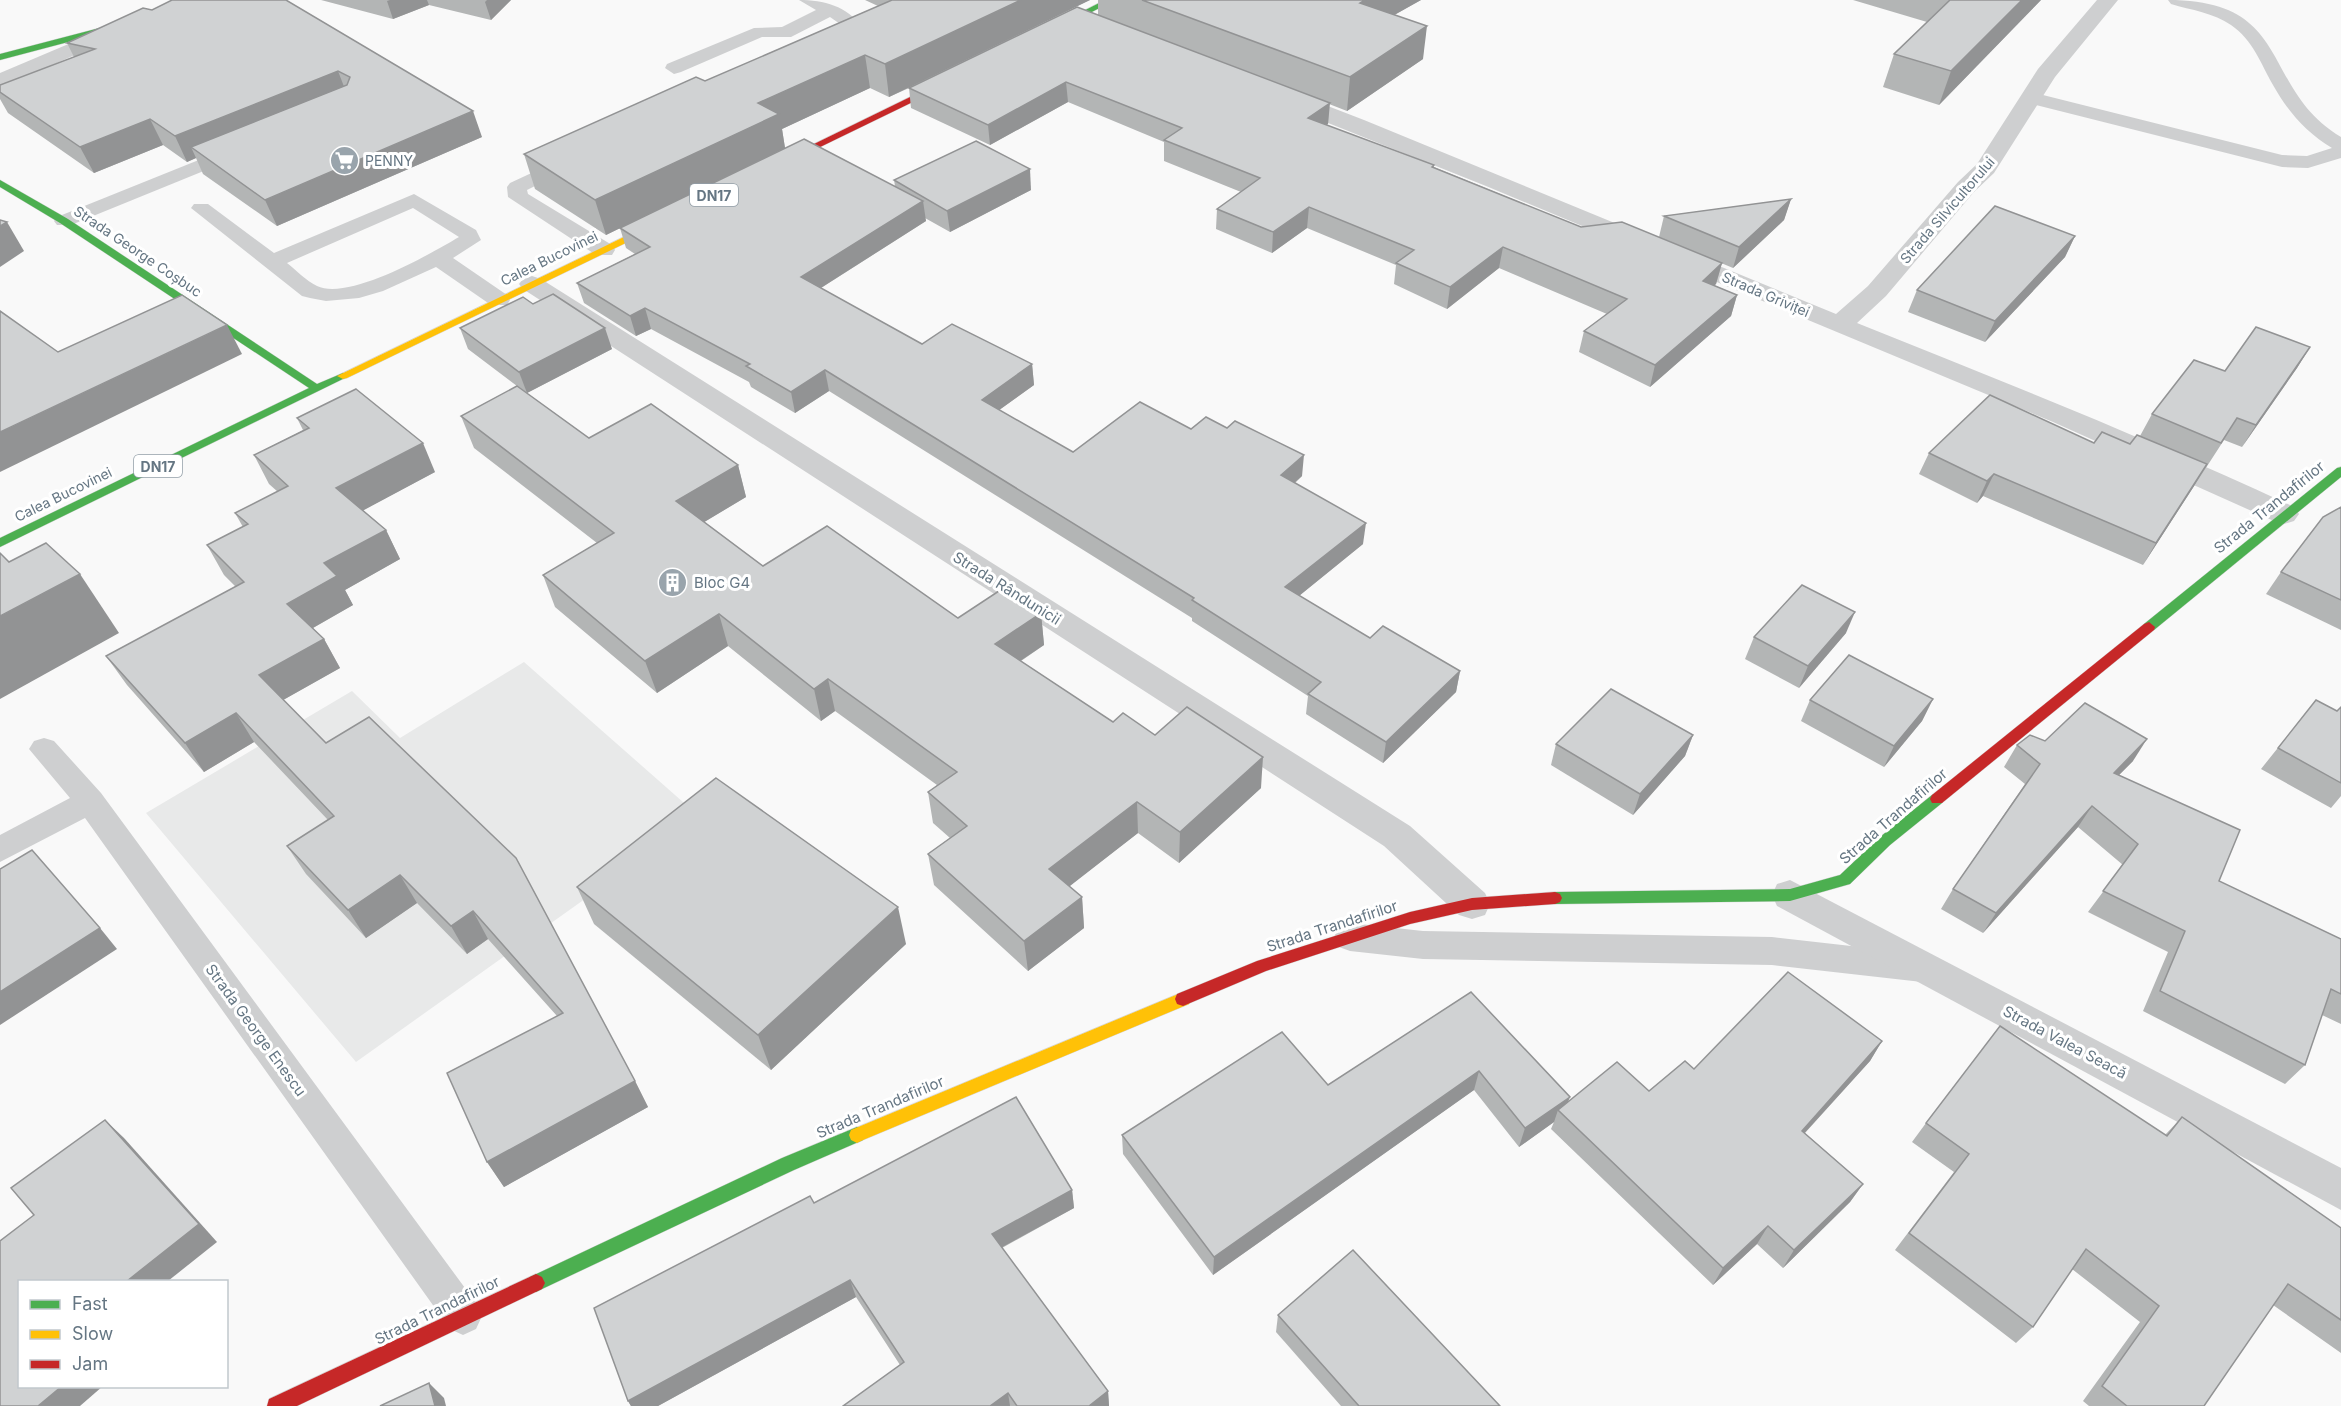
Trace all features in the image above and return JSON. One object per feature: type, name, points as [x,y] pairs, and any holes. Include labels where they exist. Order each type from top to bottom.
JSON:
[{"type":"main road","points":[[0,57],[137,21],[185,0]]},
{"type":"main road","points":[[1037,37],[1111,0]]},
{"type":"main road","points":[[768,169],[965,73]]},
{"type":"main road","name":"Strada George Coșbuc","points":[[0,183],[64,221],[317,389]]},
{"type":"main road","name":"Calea Bucovinei","points":[[0,543],[676,214]]},
{"type":"main road","name":"Strada Trandafirilor","points":[[283,1404],[463,1316],[798,1160],[1262,966],[1410,918],[1472,904],[1559,898],[1790,895],[1845,880],[1885,841],[2284,514],[2341,471]]},
{"type":"street","name":"Strada Silvicultorului","points":[[1839,325],[1877,291],[1966,187],[1986,168],[2001,149],[2046,74],[2108,0]]},
{"type":"street","points":[[1077,17],[1106,28]]},
{"type":"street","points":[[0,81],[137,21]]},
{"type":"street","name":"Strada Griviței","points":[[1266,90],[1418,148],[2211,479],[2284,514]]},
{"type":"street","name":"Strada Rândunicii","points":[[532,284],[1397,836],[1472,904]]},
{"type":"street","name":"Strada Valea Seacă","points":[[1790,895],[2341,1190]]},
{"type":"lane","points":[[808,0],[846,18],[854,27],[838,39],[816,49]]},
{"type":"lane","points":[[2177,0],[2222,13],[2245,26],[2263,46],[2298,112],[2321,134],[2341,145]]},
{"type":"lane","points":[[674,68],[760,32],[785,33],[830,10]]},
{"type":"lane","points":[[2031,98],[2282,161],[2308,162],[2341,152]]},
{"type":"lane","points":[[64,221],[250,145]]},
{"type":"lane","points":[[589,152],[517,186],[518,197],[604,250]]},
{"type":"lane","points":[[201,208],[310,291],[327,297],[367,289],[438,258],[470,240],[469,234],[414,200],[272,262]]},
{"type":"lane","points":[[438,258],[499,300]]},
{"type":"lane","name":"Strada George Enescu","points":[[44,749],[90,801],[463,1316]]},
{"type":"lane","points":[[0,850],[90,801]]},
{"type":"lane","points":[[1350,937],[1423,945],[1772,951],[1927,969]]},
{"type":"shaded area","points":[[524,662],[700,817],[356,1062],[146,813],[352,691],[400,738]]},
{"type":"building","points":[[172,0],[286,0],[473,111],[265,200],[191,147],[347,85],[350,77],[338,71],[175,136],[150,119],[80,147],[0,92],[0,85],[95,49],[67,43],[143,8],[152,10]]},
{"type":"building","points":[[892,0],[1021,0],[885,64],[865,55],[758,103],[779,114],[595,200],[524,154],[696,77],[705,81]]},
{"type":"building","points":[[1142,0],[1365,0],[1360,3],[1427,26],[1350,77]]},
{"type":"building","points":[[1950,0],[2022,0],[1951,71],[1894,54]]},
{"type":"building","points":[[1077,7],[1330,103],[1308,118],[1434,165],[1432,167],[1581,227],[1622,222],[1722,263],[1703,281],[1737,295],[1655,365],[1584,331],[1627,299],[1503,247],[1450,287],[1396,263],[1414,250],[1309,207],[1273,232],[1217,209],[1260,178],[1164,140],[1182,128],[1066,82],[988,125],[909,88]]},
{"type":"building","points":[[804,139],[923,201],[801,277],[922,344],[952,324],[1032,364],[982,400],[1073,452],[1140,402],[1191,429],[1206,417],[1227,428],[1235,421],[1304,455],[1281,475],[1366,523],[1285,587],[1370,638],[1383,626],[1460,671],[1386,742],[1308,694],[1321,682],[1192,600],[1194,598],[825,370],[791,392],[746,366],[750,364],[645,308],[630,316],[577,283],[650,247],[620,228]]},
{"type":"building","points":[[976,141],[1030,169],[947,211],[894,180]]},
{"type":"building","points":[[1791,199],[1739,247],[1664,216]]},
{"type":"building","points":[[1995,206],[2075,236],[1995,321],[1917,290]]},
{"type":"building","points":[[553,294],[605,328],[519,372],[460,328],[523,297],[533,304]]},
{"type":"building","points":[[182,295],[227,325],[0,432],[0,311],[58,352]]},
{"type":"building","points":[[2256,327],[2310,347],[2256,425],[2237,418],[2221,443],[2152,414],[2194,360],[2225,371]]},
{"type":"building","points":[[517,386],[589,438],[651,404],[738,465],[676,501],[763,566],[827,526],[958,618],[1005,587],[1041,613],[995,644],[1113,722],[1123,713],[1155,735],[1187,707],[1263,757],[1180,832],[1137,802],[1049,869],[1082,897],[1024,941],[928,854],[967,826],[928,792],[957,772],[828,679],[814,689],[719,614],[645,661],[543,575],[614,533],[461,416]]},
{"type":"building","points":[[356,389],[423,443],[336,488],[386,530],[324,563],[337,576],[287,604],[324,639],[259,675],[326,743],[369,717],[516,858],[635,1081],[487,1162],[447,1073],[563,1013],[473,911],[451,926],[400,875],[348,910],[287,846],[334,816],[236,713],[185,743],[106,656],[244,582],[207,545],[248,524],[235,513],[288,486],[254,455],[309,428],[297,418]]},
{"type":"building","points":[[1990,395],[2094,443],[2102,432],[2130,444],[2137,435],[2207,464],[2156,543],[1994,474],[1987,481],[1929,453]]},
{"type":"building","points":[[2341,507],[2341,600],[2281,572],[2323,517]]},
{"type":"building","points":[[46,543],[80,574],[0,616],[0,553],[9,562]]},
{"type":"building","points":[[1802,585],[1855,612],[1808,666],[1754,637]]},
{"type":"building","points":[[1849,655],[1933,699],[1894,746],[1810,700]]},
{"type":"building","points":[[1611,689],[1693,735],[1640,794],[1556,744]]},
{"type":"building","points":[[2316,700],[2337,711],[2341,707],[2341,783],[2278,748]]},
{"type":"building","points":[[2085,703],[2147,739],[2114,773],[2240,830],[2219,881],[2341,939],[2341,994],[2331,989],[2305,1065],[2160,991],[2185,931],[2103,891],[2138,844],[2092,806],[1996,913],[1953,889],[2040,764],[2017,745],[2030,735],[2045,741]]},
{"type":"building","points":[[716,778],[898,907],[758,1035],[577,887]]},
{"type":"building","points":[[32,850],[100,928],[0,992],[0,869]]},
{"type":"building","points":[[1788,972],[1882,1041],[1802,1131],[1863,1184],[1794,1250],[1768,1226],[1723,1268],[1558,1110],[1617,1062],[1649,1091],[1685,1061],[1694,1069]]},
{"type":"building","points":[[1471,992],[1570,1097],[1525,1128],[1479,1071],[1214,1257],[1122,1135],[1282,1032],[1328,1085]]},
{"type":"building","points":[[2000,1026],[2167,1136],[2182,1117],[2341,1228],[2341,1320],[2288,1284],[2204,1406],[2127,1406],[2102,1386],[2159,1306],[2086,1249],[2033,1327],[1909,1233],[1969,1154],[1926,1123]]},
{"type":"building","points":[[1016,1097],[1072,1190],[992,1234],[1108,1391],[1089,1406],[1017,1406],[1008,1393],[990,1406],[843,1406],[904,1362],[850,1280],[628,1401],[594,1308],[810,1196],[814,1203]]},
{"type":"building","points":[[105,1120],[199,1224],[128,1280],[18,1280],[18,1388],[60,1388],[38,1406],[0,1406],[0,1241],[34,1215],[11,1188]]},
{"type":"building","points":[[1353,1250],[1500,1406],[1359,1406],[1278,1315]]},
{"type":"building","points":[[429,1383],[435,1406],[380,1406]]},
{"type":"traffic: fast","points":[[0,57],[137,21],[185,0]]},
{"type":"traffic: fast","points":[[1048,31],[1111,0]]},
{"type":"traffic: fast","points":[[0,183],[64,221],[317,389]]},
{"type":"traffic: fast","points":[[0,543],[343,376]]},
{"type":"traffic: fast","points":[[2149,627],[2341,471]]},
{"type":"traffic: fast","points":[[1555,898],[1790,895],[1845,880],[1885,841],[1937,799]]},
{"type":"traffic: fast","points":[[536,1283],[788,1164],[857,1135]]},
{"type":"traffic: slow","points":[[343,376],[663,221]]},
{"type":"traffic: slow","points":[[857,1135],[1183,999]]},
{"type":"traffic: jam","points":[[776,165],[951,80]]},
{"type":"traffic: jam","points":[[1937,799],[2149,627]]},
{"type":"traffic: jam","points":[[1183,999],[1262,966],[1410,918],[1472,904],[1555,898]]},
{"type":"traffic: jam","points":[[276,1406],[536,1283]]},
{"type":"place","name":"PENNY","points":[[344,160]]},
{"type":"place","name":"Bloc G4","points":[[673,582]]}]
